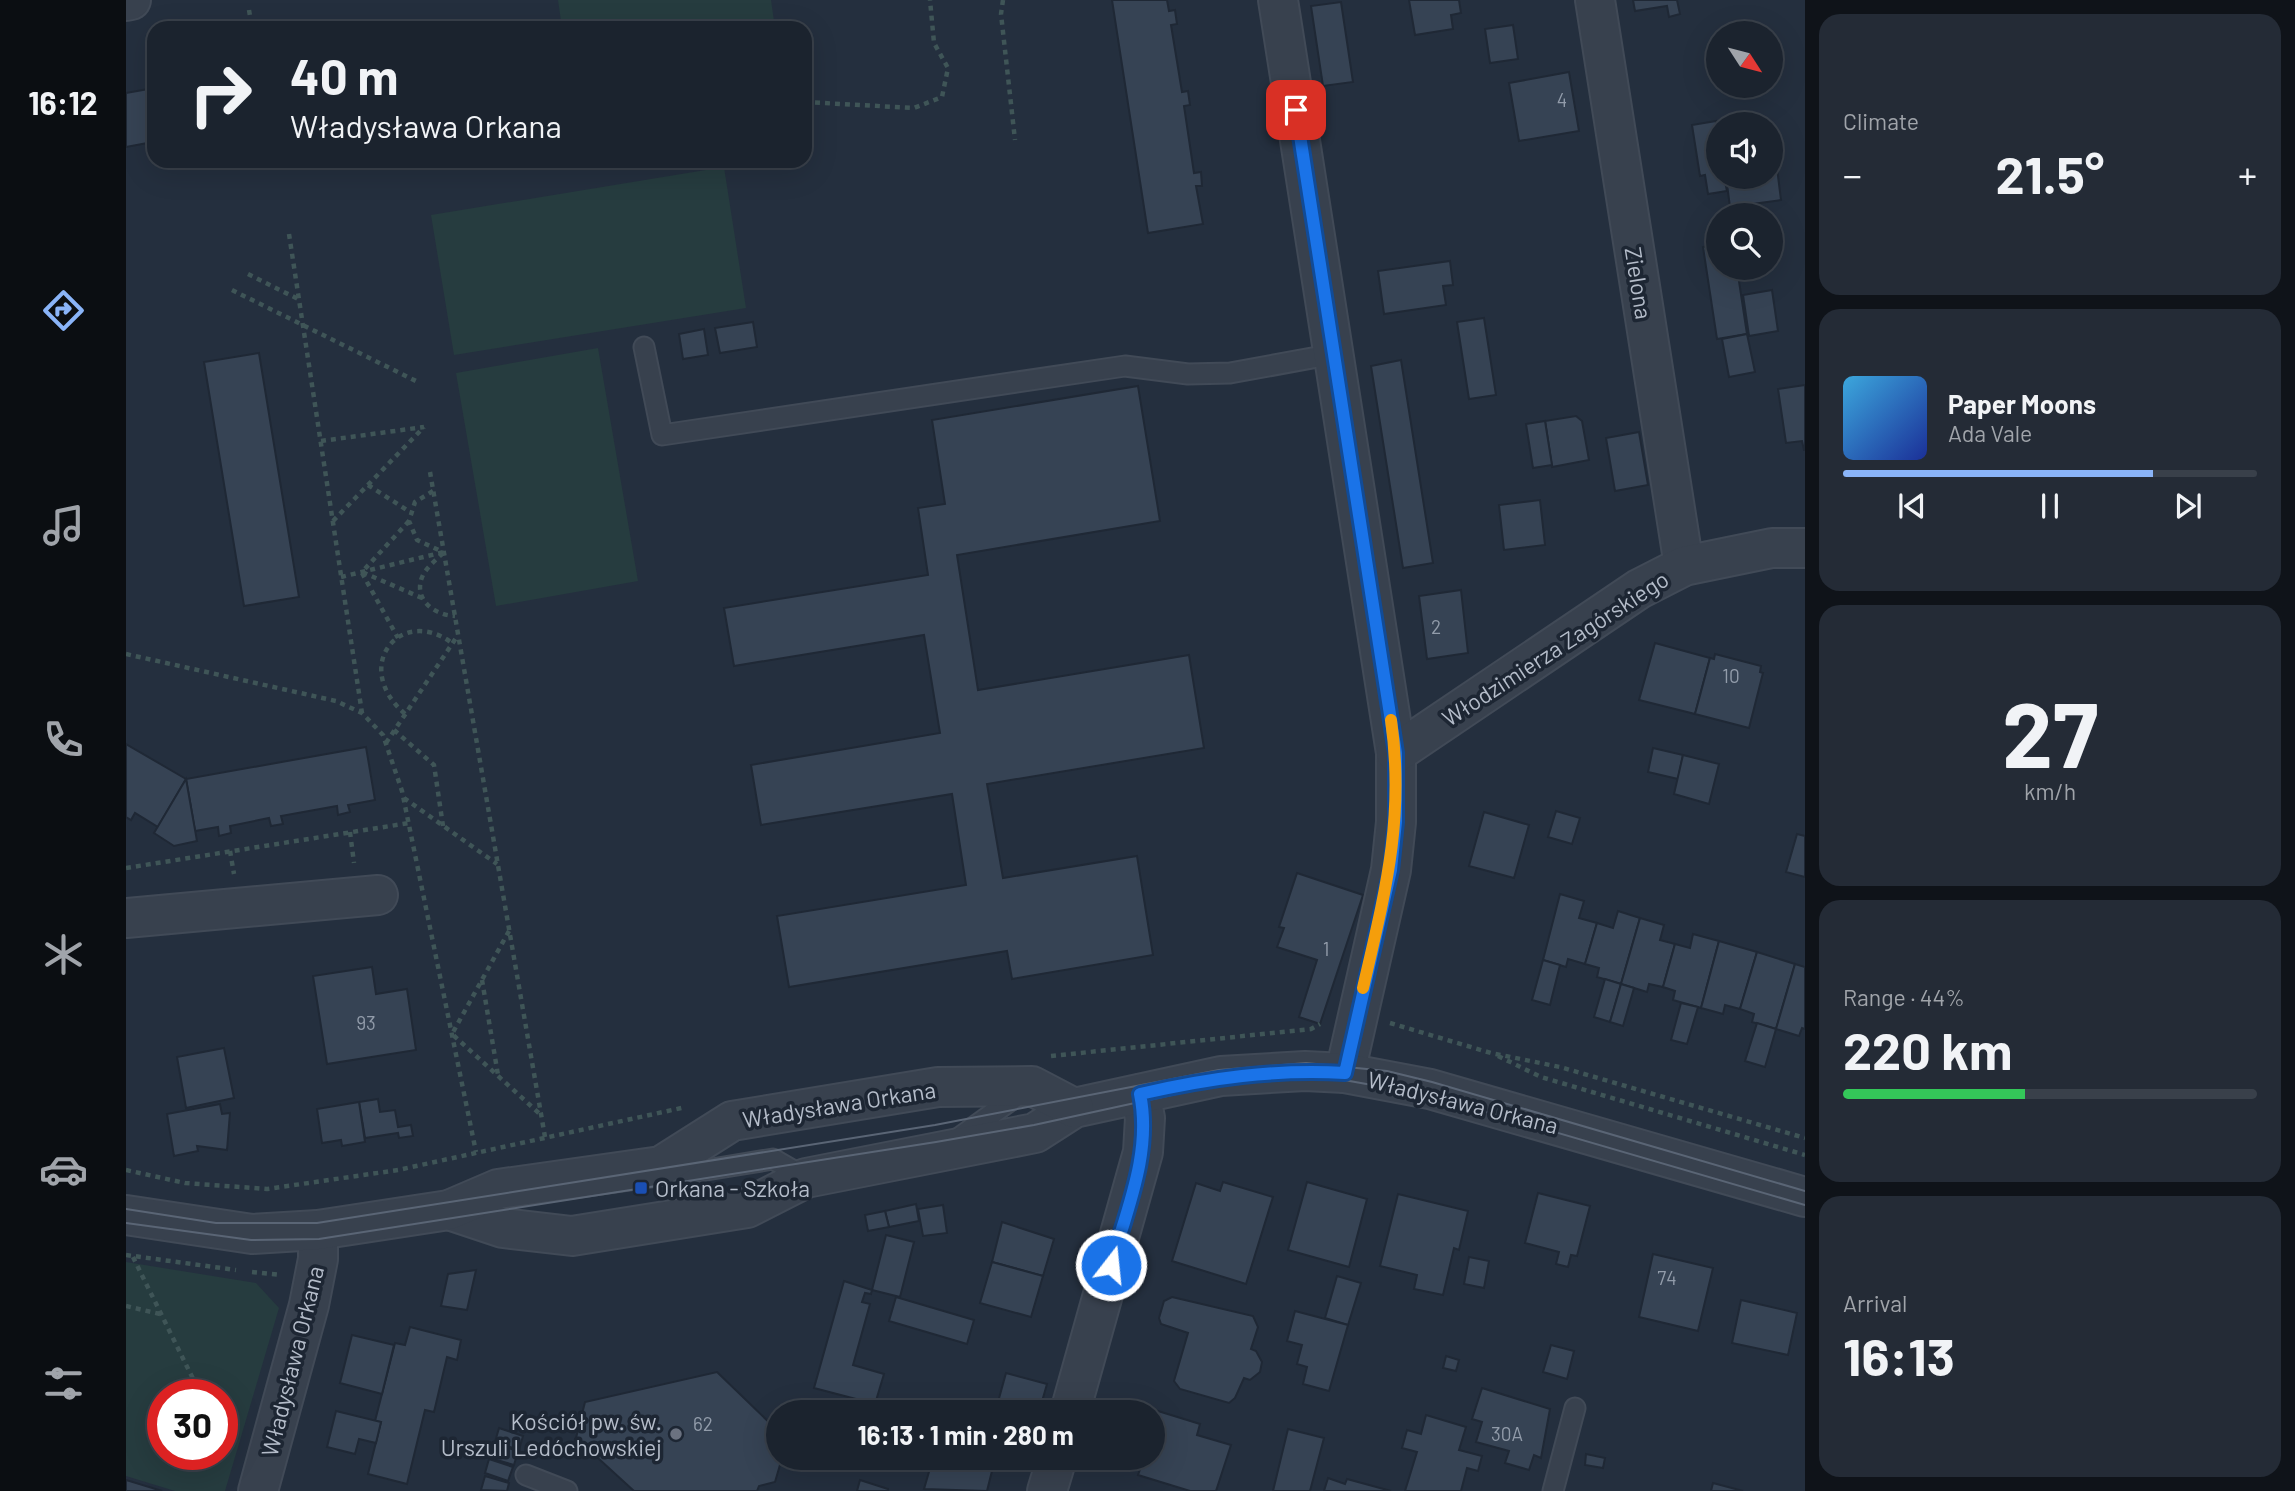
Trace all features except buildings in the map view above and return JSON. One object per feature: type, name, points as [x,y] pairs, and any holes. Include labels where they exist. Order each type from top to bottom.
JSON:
[{"type":"street","points":[[1278,0],[1396,753],[1396,822],[1391,870],[1345,1073]]},
{"type":"street","name":"Zielona","points":[[1595,0],[1684,566]]},
{"type":"street","name":"Włodzimierza Zagórskiego","points":[[1396,753],[1639,589],[1684,566],[1772,548],[1805,548]]},
{"type":"street","points":[[126,918],[378,895]]},
{"type":"street","name":"Władysława Orkana","points":[[449,1210],[503,1227],[572,1236],[747,1208],[806,1178],[1035,1132],[1074,1108],[1221,1076],[1265,1072],[1345,1073],[1430,1088],[1805,1197]]},
{"type":"street","name":"Władysława Orkana","points":[[126,1216],[252,1234],[318,1230],[449,1210],[498,1189],[661,1166],[732,1121],[938,1087],[1032,1086],[1074,1108]]},
{"type":"street","points":[[1073,1400],[1143,1152],[1146,1125],[1140,1094]]},
{"type":"street","name":"Władysława Orkana","points":[[258,1491],[309,1305],[318,1259],[318,1230]]},
{"type":"street","points":[[1047,1491],[1053,1470]]},
{"type":"lane","points":[[644,347],[662,435],[1125,366],[1188,374],[1230,373],[1334,354]]},
{"type":"lane","points":[[940,1151],[1032,1086]]},
{"type":"lane","points":[[661,1166],[694,1172],[773,1159],[806,1178]]},
{"type":"lane","points":[[503,1227],[551,1182]]},
{"type":"lane","points":[[1553,1491],[1576,1408]]},
{"type":"lane","points":[[526,1475],[567,1491]]},
{"type":"path","points":[[812,102],[914,108],[942,97],[948,68],[934,43],[930,0]]},
{"type":"path","points":[[1003,0],[1001,14],[1015,140]]},
{"type":"path","points":[[249,10],[251,21]]},
{"type":"path","points":[[289,234],[362,713]]},
{"type":"path","points":[[248,274],[299,300]]},
{"type":"path","points":[[232,290],[418,382]]},
{"type":"path","points":[[321,441],[424,427],[333,521]]},
{"type":"path","points":[[430,471],[545,1137]]},
{"type":"path","points":[[368,485],[411,512]]},
{"type":"path","points":[[362,572],[409,522],[411,512],[423,496],[433,491]]},
{"type":"path","points":[[409,522],[417,540],[443,552]]},
{"type":"path","points":[[341,577],[443,552]]},
{"type":"path","points":[[422,598],[421,578],[443,552]]},
{"type":"path","points":[[362,572],[422,598],[435,613],[455,616]]},
{"type":"path","points":[[362,572],[398,638]]},
{"type":"path","points":[[405,714],[384,691],[380,676],[382,662],[398,638],[411,632],[440,634],[452,643]]},
{"type":"path","points":[[386,743],[458,635]]},
{"type":"path","points":[[126,654],[336,701],[362,713],[383,735],[404,798],[476,1152]]},
{"type":"path","points":[[394,730],[434,765],[443,826]]},
{"type":"path","points":[[404,798],[498,865]]},
{"type":"path","points":[[126,867],[408,823]]},
{"type":"path","points":[[453,1034],[509,930]]},
{"type":"path","points":[[482,979],[499,1077]]},
{"type":"path","points":[[1380,1020],[1491,1053],[1560,1067],[1805,1138]]},
{"type":"path","points":[[453,1034],[542,1116]]},
{"type":"path","points":[[1491,1053],[1541,1077],[1805,1154]]},
{"type":"path","points":[[126,1255],[282,1275]]},
{"type":"path","points":[[133,1256],[193,1379]]},
{"type":"path","points":[[126,1306],[161,1314]]},
{"type":"green space","points":[[558,0],[771,0],[774,21],[561,21]]},
{"type":"green space","points":[[724,168],[746,308],[454,355],[431,215]]},
{"type":"green space","points":[[598,348],[638,581],[496,606],[456,373]]},
{"type":"green space","points":[[126,1262],[256,1283],[279,1308],[238,1447],[238,1379],[147,1379],[147,1470],[231,1470],[225,1491],[175,1491],[126,1476]]},
{"type":"tram line","points":[[126,1209],[216,1223],[317,1223],[935,1125],[1219,1070],[1306,1063],[1387,1071],[1432,1082],[1805,1191]]},
{"type":"tram line","points":[[126,1223],[251,1240],[319,1239],[936,1142],[1034,1125],[1222,1084],[1265,1078],[1344,1080],[1428,1095],[1805,1205]]},
{"type":"slow traffic","points":[[1363,988],[1391,870],[1396,822],[1396,753],[1391,720]]},
{"type":"place","name":"Orkana - Szkoła","points":[[641,1188]]},
{"type":"place","name":"Kościół pw. św. Urszuli Ledóchowskiej","points":[[676,1434]]},
{"type":"route","points":[[1111,1265],[1143,1152],[1146,1133],[1140,1094],[1221,1076],[1305,1071],[1345,1073],[1391,870],[1396,822],[1396,753],[1296,110]]}]
